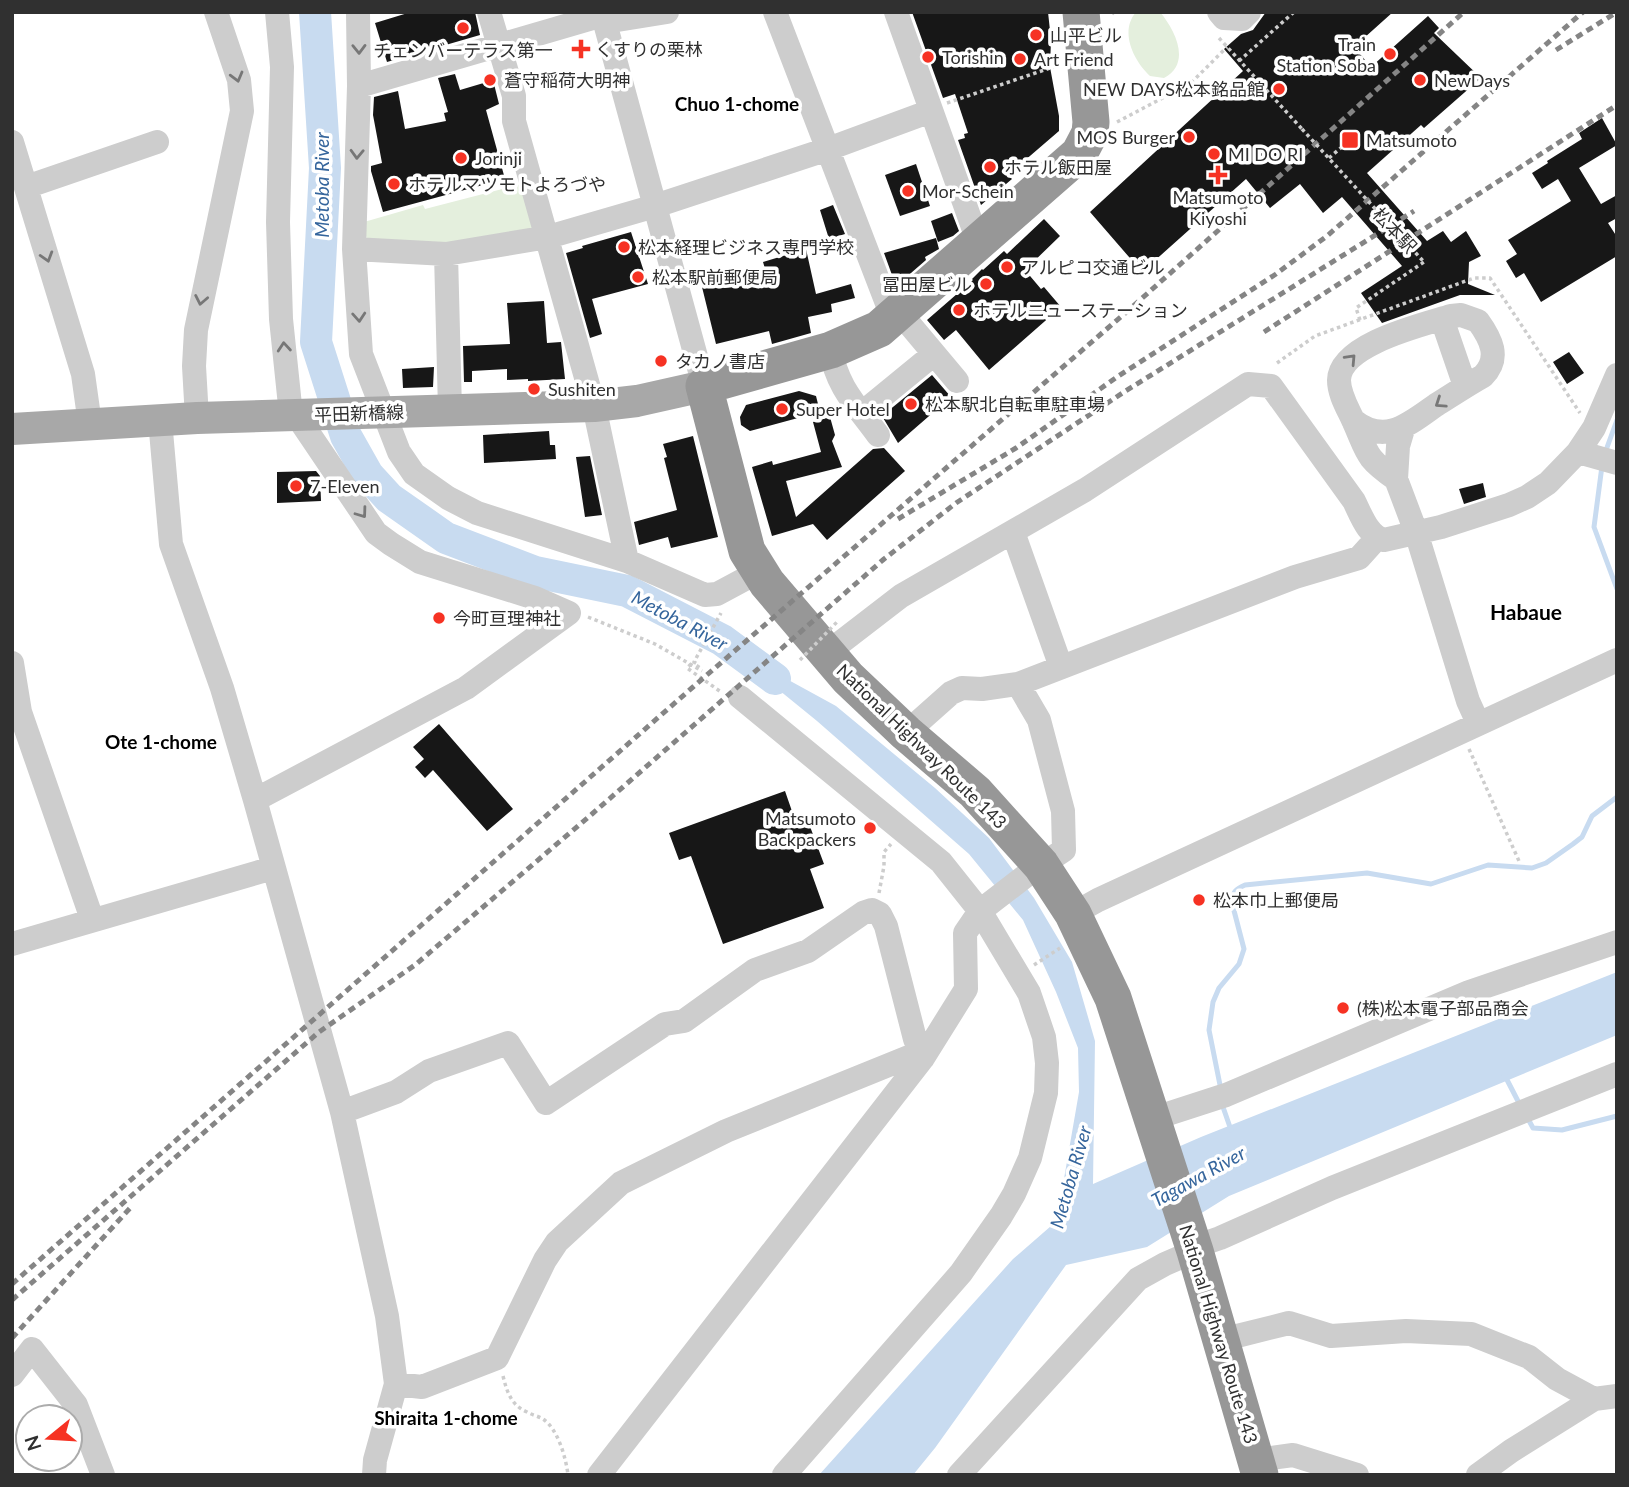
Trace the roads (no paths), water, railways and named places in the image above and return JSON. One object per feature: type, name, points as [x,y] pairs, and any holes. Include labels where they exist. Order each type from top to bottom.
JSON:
[{"type":"highway","points":[[704,386],[831,350],[864,337],[897,316],[1079,154],[1087,142],[1091,122],[1102,13]]},
{"type":"highway","name":"National Highway Route 143","points":[[704,386],[747,551],[758,572],[848,678],[906,733],[975,792],[1035,870],[1113,998],[1194,1247],[1258,1467]]},
{"type":"main road","name":"平田新橋線","points":[[12,429],[197,418],[594,406],[637,401],[704,386]]},
{"type":"street","points":[[197,418],[194,366],[196,330],[242,111],[239,80],[216,12]]},
{"type":"street","points":[[255,800],[466,688],[569,613],[535,598],[420,562],[391,544],[376,533],[301,422],[281,318],[279,250],[282,67],[276,12]]},
{"type":"street","points":[[358,12],[359,86],[354,249],[361,354],[375,412],[414,474],[448,498],[477,513],[627,561],[705,595],[716,594],[758,572]]},
{"type":"street","points":[[489,12],[514,96],[514,121],[594,406],[627,561]]},
{"type":"street","points":[[359,86],[603,16],[667,12]]},
{"type":"street","points":[[775,12],[897,316],[934,354],[953,380]]},
{"type":"street","points":[[896,12],[979,244]]},
{"type":"street","points":[[1219,12],[1224,18],[1242,19],[1249,12]]},
{"type":"street","points":[[603,16],[704,386]]},
{"type":"street","points":[[354,249],[446,254],[548,237],[655,206],[828,149],[931,110]]},
{"type":"street","points":[[12,142],[22,193],[83,374],[90,424]]},
{"type":"street","points":[[22,193],[157,142]]},
{"type":"street","points":[[446,254],[450,410]]},
{"type":"street","points":[[1353,420],[1363,428],[1380,433],[1403,429],[1483,376],[1490,368],[1493,352],[1478,321],[1461,315],[1442,319],[1361,348],[1340,372],[1342,396],[1362,446],[1378,467],[1396,479]]},
{"type":"street","points":[[1442,319],[1465,386]]},
{"type":"street","points":[[831,350],[834,370],[841,385],[878,435]]},
{"type":"street","points":[[862,413],[934,354]]},
{"type":"street","points":[[822,645],[901,596],[1085,490],[1248,384],[1271,386],[1354,501],[1377,538],[1384,540],[1441,527],[1527,497],[1548,483],[1600,459],[1594,428],[1617,375]]},
{"type":"street","points":[[160,420],[171,544],[222,688],[255,800],[342,1112],[387,1316],[396,1384],[375,1460],[374,1475]]},
{"type":"street","points":[[1403,429],[1398,446],[1396,479],[1416,532],[1468,701],[1478,723]]},
{"type":"street","points":[[1013,532],[1061,667]]},
{"type":"street","points":[[906,733],[951,693],[962,688],[982,689],[1018,684],[1295,577],[1359,558],[1377,538]]},
{"type":"street","points":[[1071,929],[1098,900],[1617,660]]},
{"type":"street","points":[[12,663],[16,713],[92,919]]},
{"type":"street","points":[[599,1475],[923,1058],[966,989],[965,933],[984,906],[1064,850],[1063,811],[1039,720],[1018,684]]},
{"type":"street","points":[[740,697],[903,829],[941,862],[984,906],[1029,993],[1044,1037],[1046,1093],[1030,1158],[1014,1194],[961,1273],[784,1475]]},
{"type":"street","points":[[12,944],[273,868]]},
{"type":"street","points":[[342,1112],[396,1092],[429,1071],[508,1043],[547,1103],[666,1024],[684,1021],[755,970],[808,951],[863,913],[872,910],[880,915],[886,926],[915,1040],[923,1058]]},
{"type":"street","points":[[1154,1123],[1469,992],[1617,942]]},
{"type":"street","points":[[396,1384],[422,1387],[497,1358],[545,1259],[557,1242],[621,1182],[734,1127],[911,1056],[923,1058]]},
{"type":"street","points":[[959,1475],[1138,1279],[1194,1247],[1233,1233],[1344,1183],[1617,1074]]},
{"type":"street","points":[[1221,1340],[1289,1323],[1331,1336],[1406,1331],[1471,1334],[1529,1357],[1557,1379],[1606,1397]]},
{"type":"street","points":[[12,1375],[32,1349],[76,1405],[103,1475]]},
{"type":"street","points":[[1478,1475],[1511,1451],[1606,1397]]},
{"type":"street","points":[[1258,1467],[1293,1455],[1357,1475]]},
{"type":"water","name":"Tagawa River","points":[[721,643],[836,706],[935,788],[989,838],[1034,898],[1072,962],[1095,1041],[1093,1184],[1201,1137],[1617,972],[1617,1035],[1229,1196],[1147,1247],[1066,1265],[913,1475],[819,1475],[1013,1259],[1051,1226],[1061,1196],[1079,1092],[1078,1048],[1023,920],[969,854],[817,721]]},
{"type":"waterway","name":"Metoba River","points":[[315,12],[325,168],[316,342],[346,436],[368,475],[389,498],[446,538],[535,572],[627,591],[722,640],[775,679]]},
{"type":"waterway","points":[[1605,453],[1617,420]]},
{"type":"waterway","points":[[1602,466],[1594,527],[1617,589]]},
{"type":"waterway","points":[[1220,1085],[1209,1030],[1213,1002],[1219,988],[1239,964],[1244,949],[1232,903],[1237,890],[1245,885],[1367,873],[1431,884],[1488,865],[1532,868],[1546,863],[1582,837],[1592,816],[1617,797]]},
{"type":"waterway","points":[[1504,1074],[1520,1105]]},
{"type":"waterway","points":[[1223,1107],[1231,1130]]},
{"type":"waterway","points":[[1527,1117],[1533,1128],[1562,1130],[1617,1116]]},
{"type":"railway","points":[[12,1284],[693,687],[1131,308],[1464,12]]},
{"type":"railway","points":[[898,519],[1016,448],[1117,377],[1276,274],[1327,236],[1583,12]]},
{"type":"railway","points":[[1556,50],[1617,12]]},
{"type":"railway","points":[[1264,332],[1617,105]]},
{"type":"railway","points":[[12,1300],[319,1032],[415,965],[884,559],[956,503],[1124,392],[1414,211]]},
{"type":"railway","points":[[12,1338],[131,1207]]},
{"type":"place","name":"チェンバーテラス第一","points":[[463,28]]},
{"type":"place","name":"山平ビル","points":[[1036,35]]},
{"type":"place","name":"くすりの栗林","points":[[581,49]]},
{"type":"place","name":"Train Station Soba","points":[[1390,54]]},
{"type":"place","name":"Torishin","points":[[928,57]]},
{"type":"place","name":"Art Friend","points":[[1020,59]]},
{"type":"place","name":"蒼守稲荷大明神","points":[[490,80]]},
{"type":"place","name":"NewDays","points":[[1420,80]]},
{"type":"place","name":"NEW DAYS松本銘品館","points":[[1279,89]]},
{"type":"place","name":"MOS Burger","points":[[1189,137]]},
{"type":"place","name":"Matsumoto","points":[[1350,140]]},
{"type":"place","name":"MI DO RI","points":[[1214,154]]},
{"type":"place","name":"Jorinji","points":[[461,158]]},
{"type":"place","name":"ホテル飯田屋","points":[[990,167]]},
{"type":"place","name":"Matsumoto Kiyoshi","points":[[1218,175]]},
{"type":"place","name":"ホテルマツモトよろづや","points":[[394,184]]},
{"type":"place","name":"Mor-Schein","points":[[908,191]]},
{"type":"place","name":"松本経理ビジネス専門学校","points":[[624,247]]},
{"type":"place","name":"アルピコ交通ビル","points":[[1007,267]]},
{"type":"place","name":"松本駅前郵便局","points":[[638,277]]},
{"type":"place","name":"冨田屋ビル","points":[[986,284]]},
{"type":"place","name":"ホテルニューステーション","points":[[959,310]]},
{"type":"place","name":"タカノ書店","points":[[661,361]]},
{"type":"place","name":"Sushiten","points":[[534,389]]},
{"type":"place","name":"松本駅北自転車駐車場","points":[[911,404]]},
{"type":"place","name":"Super Hotel","points":[[782,409]]},
{"type":"place","name":"7-Eleven","points":[[296,486]]},
{"type":"place","name":"今町亘理神社","points":[[439,618]]},
{"type":"place","name":"Matsumoto Backpackers","points":[[870,828]]},
{"type":"place","name":"松本巾上郵便局","points":[[1199,900]]},
{"type":"place","name":"(株)松本電子部品商会","points":[[1343,1008]]},
{"type":"district","name":"Chuo 1-chome","points":[[737,103]]},
{"type":"district","name":"Habaue","points":[[1526,611]]},
{"type":"district","name":"Ote 1-chome","points":[[161,741]]},
{"type":"district","name":"Shiraita 1-chome","points":[[446,1417]]}]
